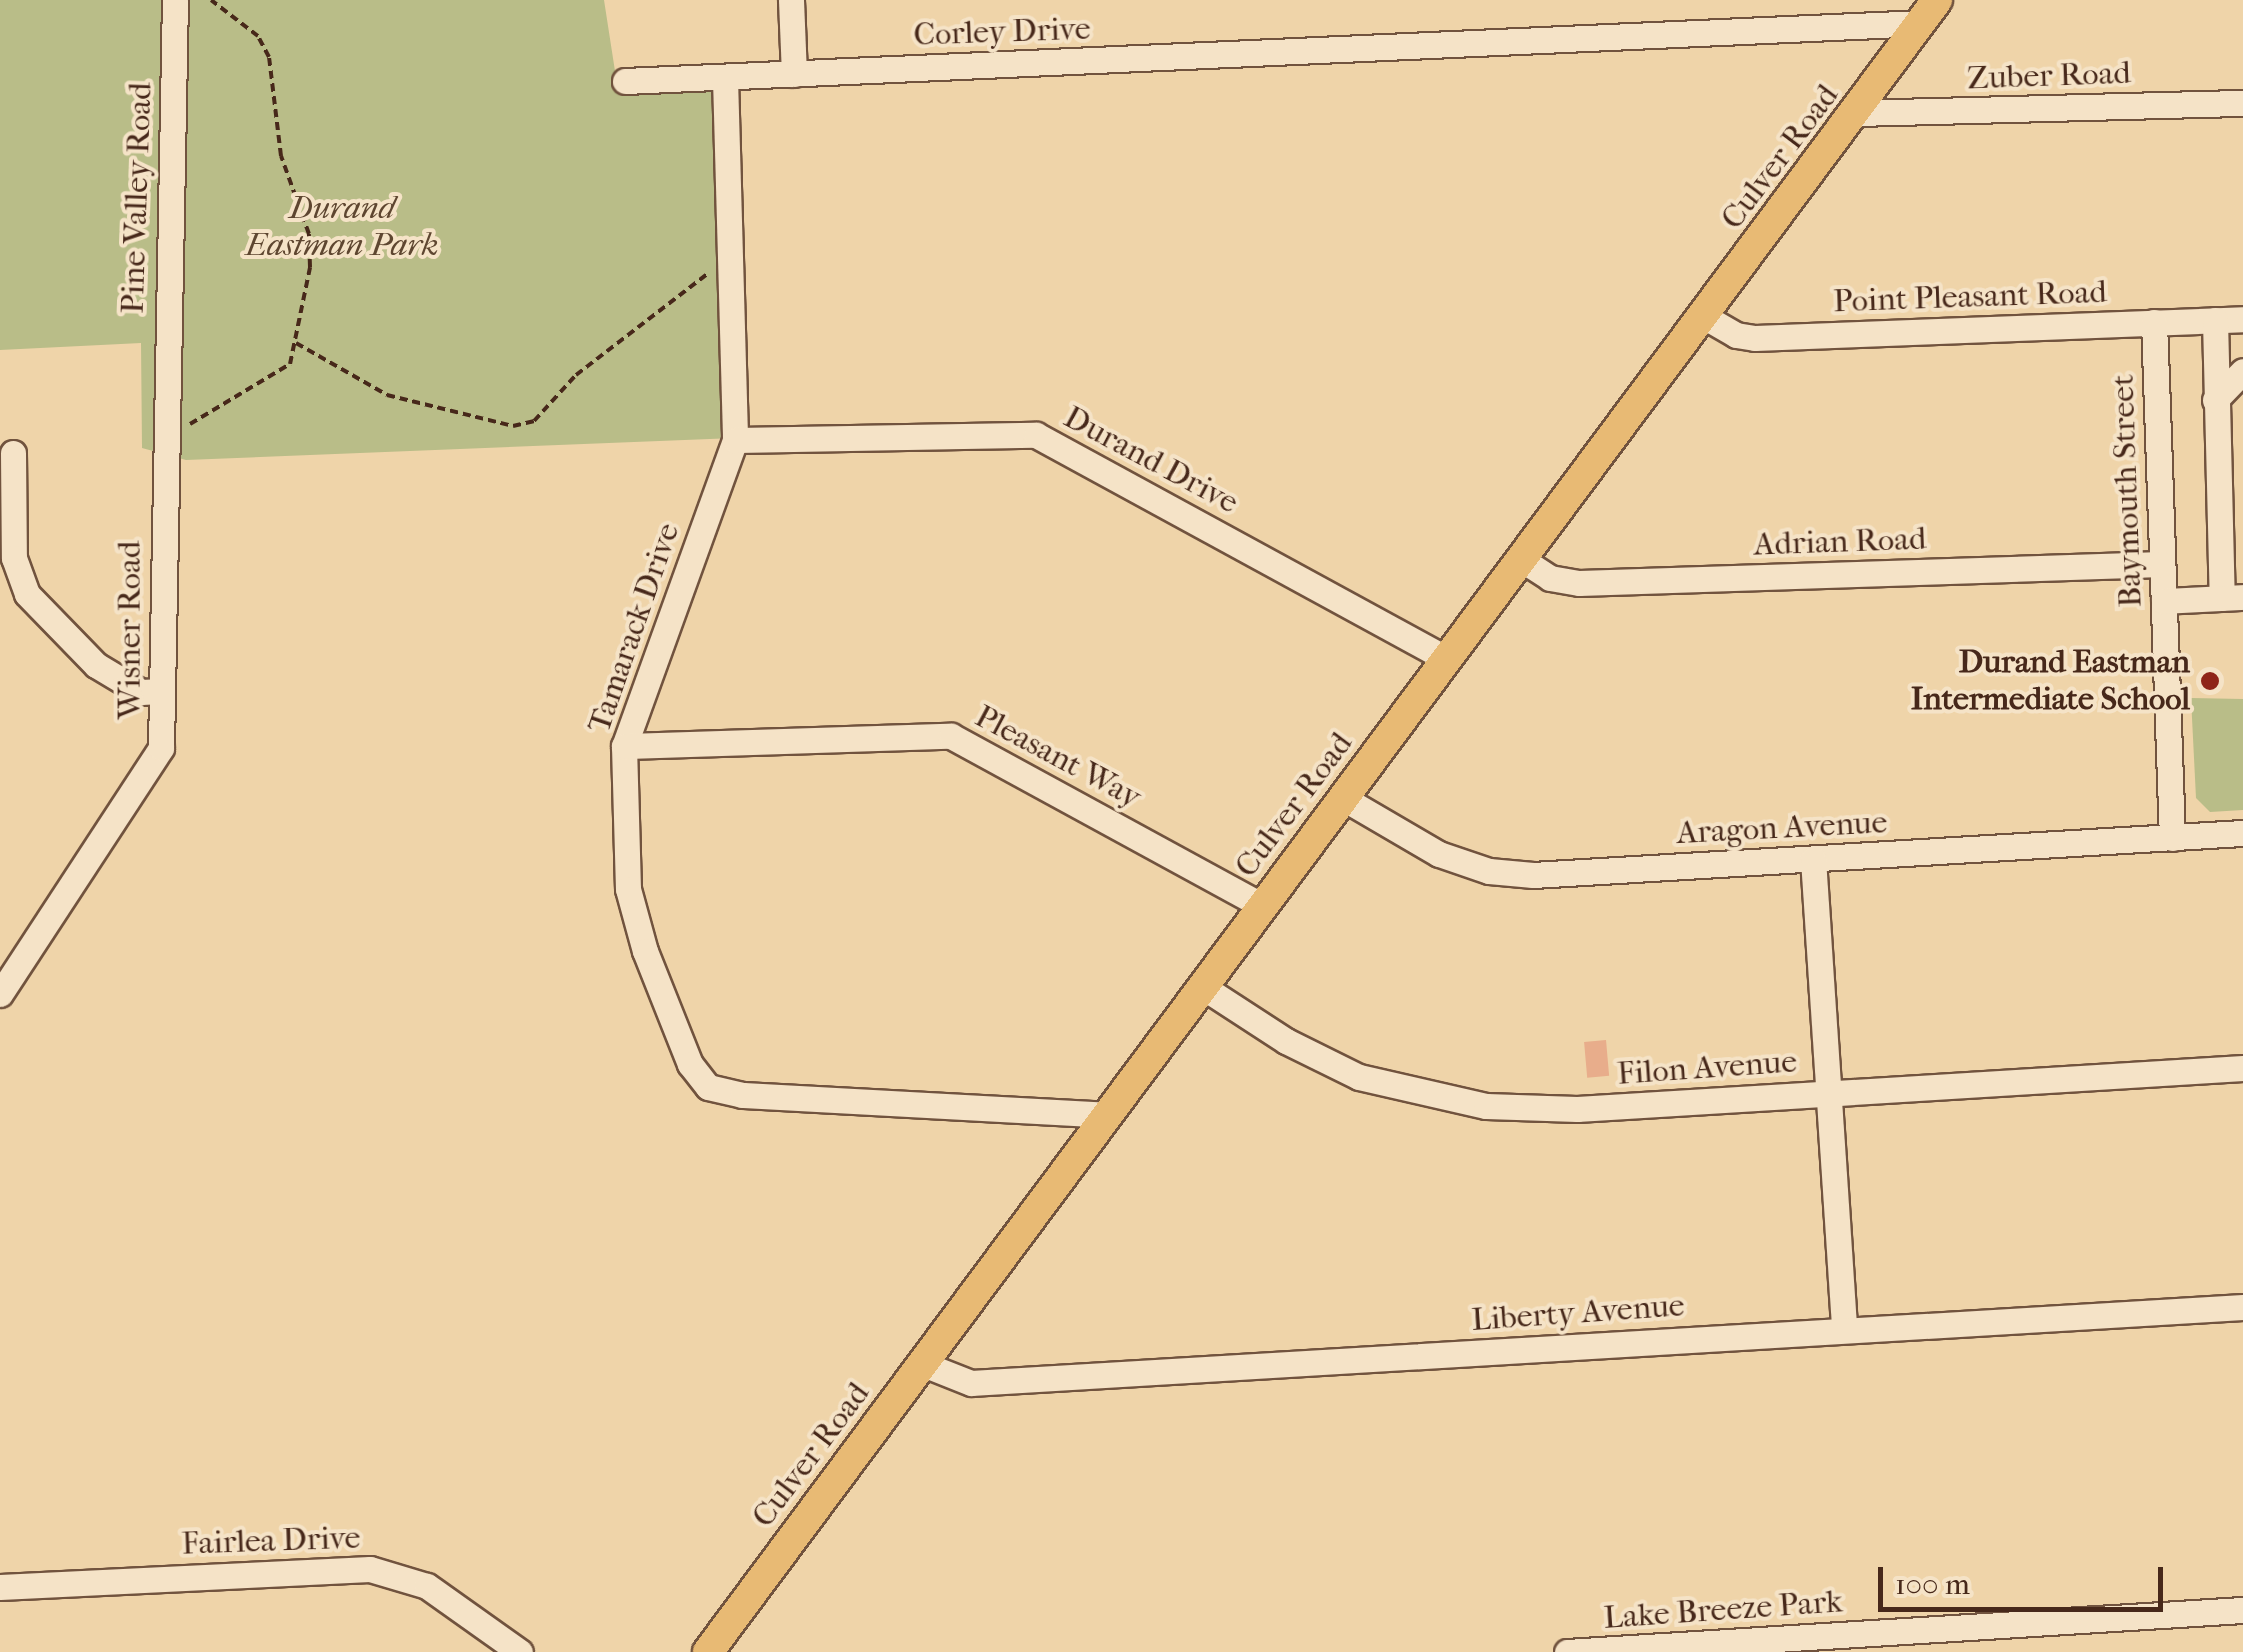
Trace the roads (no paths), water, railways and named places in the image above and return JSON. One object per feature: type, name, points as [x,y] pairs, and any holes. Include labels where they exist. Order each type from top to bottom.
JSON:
[{"type":"main road","name":"Culver Road","points":[[708,1652],[1262,906],[1524,562],[1929,11]]},
{"type":"street","name":"Pine Valley Road","points":[[164,398],[175,0]]},
{"type":"street","points":[[791,0],[794,74]]},
{"type":"street","name":"Corley Drive","points":[[625,81],[1929,11]]},
{"type":"street","name":"Tamarack Drive","points":[[725,78],[735,440],[624,746],[628,889],[690,1064],[708,1087],[742,1095],[1107,1115]]},
{"type":"street","name":"Zuber Road","points":[[1857,113],[2243,103]]},
{"type":"street","name":"Point Pleasant Road","points":[[1705,317],[1736,335],[1755,338],[2243,319]]},
{"type":"street","points":[[2164,600],[2232,598],[2215,400],[2215,320]]},
{"type":"street","name":"Baymouth Street","points":[[2154,322],[2172,838]]},
{"type":"street","points":[[2215,400],[2243,371]]},
{"type":"street","name":"Wisner Road","points":[[0,994],[161,748],[164,398]]},
{"type":"street","name":"Durand Drive","points":[[735,440],[1036,435],[1447,659]]},
{"type":"street","points":[[13,454],[14,558],[27,594],[96,665],[141,692],[162,691]]},
{"type":"street","name":"Adrian Road","points":[[1524,562],[1550,578],[1579,583],[2162,564]]},
{"type":"street","name":"Pleasant Way","points":[[624,746],[951,736],[1262,906]]},
{"type":"street","name":"Aragon Avenue","points":[[1343,798],[1439,854],[1512,874],[2243,834]]},
{"type":"street","points":[[1813,859],[1844,1329]]},
{"type":"street","name":"Filon Avenue","points":[[1203,987],[1324,1062],[1442,1100],[1577,1109],[2243,1068]]},
{"type":"street","name":"Liberty Avenue","points":[[922,1364],[971,1383],[2243,1306]]},
{"type":"street","name":"Fairlea Drive","points":[[0,1587],[370,1568],[427,1586],[520,1652]]},
{"type":"street","name":"Lake Breeze Park","points":[[1567,1652],[2243,1610]]},
{"type":"place","name":"Durand Eastman Intermediate School","points":[[2210,681]]},
{"type":"park label","name":"Durand Eastman Park","points":[[342,228]]}]
